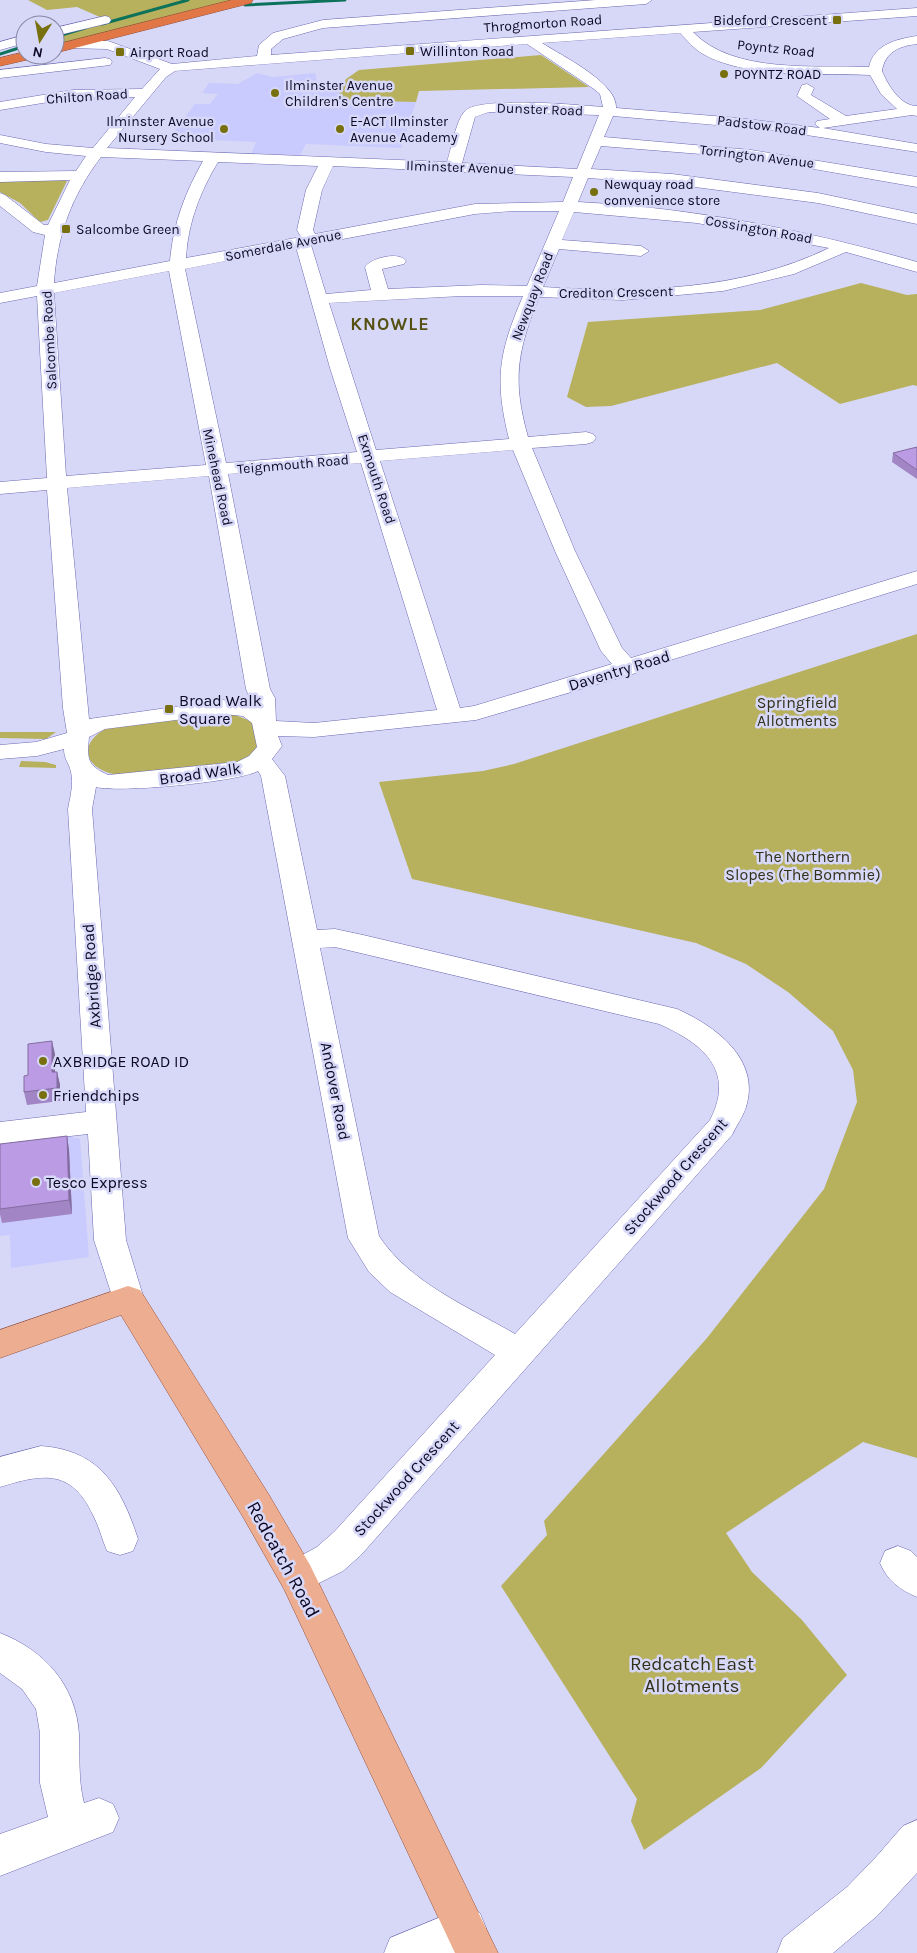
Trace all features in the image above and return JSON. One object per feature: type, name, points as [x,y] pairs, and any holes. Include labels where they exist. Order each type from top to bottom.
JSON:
[{"type":"highway","points":[[65,46],[247,0]]},
{"type":"highway","points":[[0,62],[15,58]]},
{"type":"main road","points":[[0,1344],[128,1299]]},
{"type":"main road","name":"Redcatch Road","points":[[128,1299],[256,1506],[298,1578],[471,1940]]},
{"type":"street","points":[[264,60],[264,48],[278,36],[324,24],[646,0]]},
{"type":"street","name":"Throgmorton Road","points":[[171,68],[917,12]]},
{"type":"street","points":[[868,16],[914,40]]},
{"type":"street","points":[[65,30],[105,20]]},
{"type":"street","points":[[776,23],[790,33]]},
{"type":"street","name":"Poyntz Road","points":[[683,29],[706,51],[737,62],[769,66],[875,71]]},
{"type":"street","points":[[102,37],[118,47],[171,68]]},
{"type":"street","points":[[528,40],[599,86],[609,100],[610,106],[606,111]]},
{"type":"street","points":[[914,40],[888,48],[880,57],[875,71],[882,86],[894,101],[906,110],[915,111]]},
{"type":"street","points":[[71,45],[90,44],[118,47]]},
{"type":"street","points":[[0,74],[52,65],[104,62]]},
{"type":"street","name":"Salcombe Road","points":[[78,735],[57,484],[45,290],[46,263],[60,214],[81,176],[160,74],[171,68]]},
{"type":"street","points":[[807,88],[804,96],[844,120]]},
{"type":"street","name":"Chilton Road","points":[[0,106],[73,94],[145,93]]},
{"type":"street","name":"Dunster Road","points":[[453,167],[468,116],[479,110],[502,107],[606,111]]},
{"type":"street","name":"Padstow Road","points":[[606,111],[794,128],[917,148]]},
{"type":"street","name":"Newquay Road","points":[[606,111],[512,346],[508,376],[510,409],[520,443],[564,551],[612,651],[628,668]]},
{"type":"street","points":[[794,128],[915,111]]},
{"type":"street","points":[[854,137],[867,118]]},
{"type":"street","name":"Ilminster Avenue","points":[[0,139],[46,148],[98,152],[581,172],[746,187],[818,198],[917,219]]},
{"type":"street","name":"Torrington Avenue","points":[[595,141],[752,154],[917,182]]},
{"type":"street","name":"Minehead Road","points":[[213,157],[194,190],[182,224],[178,262],[216,471],[234,548],[258,689],[263,698],[264,740]]},
{"type":"street","name":"Exmouth Road","points":[[328,162],[309,206],[305,230],[307,241],[320,299],[339,368],[370,457],[451,716]]},
{"type":"street","points":[[0,177],[81,176]]},
{"type":"street","points":[[0,198],[39,229],[54,231]]},
{"type":"street","name":"Somerdale Avenue","points":[[0,298],[179,266],[475,209],[518,206],[568,206]]},
{"type":"street","name":"Cossington Road","points":[[568,206],[711,219],[776,230],[846,246],[917,267]]},
{"type":"street","points":[[552,244],[641,251]]},
{"type":"street","name":"Crediton Crescent","points":[[320,299],[381,294],[483,290],[610,295],[708,287],[795,268],[846,246]]},
{"type":"street","points":[[381,294],[373,266],[398,261]]},
{"type":"street","name":"Teignmouth Road","points":[[0,488],[586,438]]},
{"type":"street","name":"Daventry Road","points":[[264,740],[282,738],[314,730],[451,716],[492,709],[917,577]]},
{"type":"street","points":[[5,752],[38,749],[78,735],[94,725],[116,719],[223,707],[250,702],[257,695],[258,689]]},
{"type":"street","points":[[223,707],[248,710],[258,715],[264,740]]},
{"type":"street","points":[[75,708],[89,717],[116,719]]},
{"type":"street","points":[[78,735],[76,758],[81,770]]},
{"type":"street","name":"Broad Walk","points":[[123,782],[226,772],[245,768],[264,740]]},
{"type":"street","name":"Andover Road","points":[[264,740],[267,766],[273,776],[307,939],[364,1238],[380,1263],[401,1283],[518,1352]]},
{"type":"street","points":[[5,752],[48,757],[81,770],[104,782],[123,782]]},
{"type":"street","name":"Axbridge Road","points":[[81,770],[84,790],[81,800],[88,940],[110,1240],[128,1299]]},
{"type":"street","points":[[81,800],[97,789],[123,782]]},
{"type":"street","name":"Stockwood Crescent","points":[[298,1578],[330,1559],[348,1543],[721,1126],[732,1108],[735,1085],[727,1059],[710,1040],[698,1030],[666,1016],[336,938],[307,939]]},
{"type":"street","points":[[0,1133],[102,1121]]},
{"type":"street","points":[[0,1472],[42,1461],[64,1465],[77,1471],[92,1481],[103,1498],[114,1516],[120,1539]]},
{"type":"street","points":[[0,1651],[28,1670],[45,1686],[53,1700],[60,1723],[60,1785],[85,1823],[0,1855]]},
{"type":"street","points":[[798,1953],[844,1919],[901,1862],[917,1840]]},
{"type":"street","points":[[405,1953],[471,1940]]},
{"type":"shaded area","points":[[257,73],[273,77],[315,73],[317,81],[344,82],[336,100],[416,102],[401,148],[306,144],[299,157],[251,155],[256,142],[169,138],[195,104],[210,104],[218,94],[202,93],[209,83],[238,84]]},
{"type":"shaded area","points":[[60,1134],[80,1139],[89,1257],[11,1268],[10,1235],[0,1236],[0,1144]]},
{"type":"green space","points":[[28,0],[235,0],[65,43],[65,31],[102,18],[77,7],[47,10]]},
{"type":"green space","points":[[541,55],[589,87],[419,91],[416,102],[336,100],[346,79],[359,70]]},
{"type":"green space","points":[[0,179],[67,181],[48,220],[40,222],[20,203],[0,192]]},
{"type":"green space","points":[[861,283],[907,295],[917,294],[917,386],[913,385],[840,404],[777,363],[611,406],[586,407],[567,397],[588,322],[760,310]]},
{"type":"green space","name":"The Northern Slopes (The Bommie)","points":[[917,634],[917,1458],[863,1442],[726,1533],[752,1572],[802,1620],[847,1675],[761,1768],[644,1850],[631,1821],[637,1799],[501,1586],[547,1535],[544,1521],[707,1338],[824,1189],[857,1102],[853,1070],[833,1031],[788,992],[746,964],[696,943],[412,879],[379,782],[483,771],[514,764]]},
{"type":"green space","points":[[230,713],[253,722],[259,745],[255,752],[239,762],[118,775],[98,768],[88,756],[91,742],[107,728]]},
{"type":"green space","points":[[0,732],[56,732],[46,739],[0,738]]},
{"type":"green space","points":[[21,761],[45,762],[56,765],[56,768],[19,767]]},
{"type":"building","points":[[917,447],[917,470],[893,453]]},
{"type":"building","points":[[52,1041],[52,1072],[57,1072],[57,1088],[24,1092],[24,1076],[28,1075],[28,1044]]},
{"type":"building","name":"Tesco Express","points":[[67,1136],[69,1200],[0,1209],[0,1144]]},
{"type":"waterway","points":[[102,24],[188,0]]},
{"type":"waterway","points":[[245,5],[345,0]]},
{"type":"waterway","points":[[65,34],[85,28]]},
{"type":"waterway","points":[[0,54],[15,49]]},
{"type":"place","name":"Bideford Crescent","points":[[837,20]]},
{"type":"place","name":"Willinton Road","points":[[410,51]]},
{"type":"place","name":"Airport Road","points":[[120,52]]},
{"type":"place","name":"POYNTZ ROAD","points":[[724,74]]},
{"type":"place","name":"Ilminster Avenue Children's Centre","points":[[275,93]]},
{"type":"place","name":"Ilminster Avenue Nursery School","points":[[224,129]]},
{"type":"place","name":"E-ACT Ilminster Avenue Academy","points":[[340,129]]},
{"type":"place","name":"Newquay road convenience store","points":[[594,192]]},
{"type":"place","name":"Salcombe Green","points":[[66,229]]},
{"type":"place","name":"Broad Walk Square","points":[[169,709]]},
{"type":"place","name":"AXBRIDGE ROAD ID","points":[[43,1061]]},
{"type":"place","name":"Friendchips","points":[[43,1095]]},
{"type":"place","name":"Tesco Express","points":[[36,1182]]},
{"type":"district","name":"KNOWLE","points":[[390,324]]},
{"type":"park label","name":"Springfield Allotments","points":[[797,711]]},
{"type":"park label","name":"Redcatch East Allotments","points":[[692,1674]]}]
